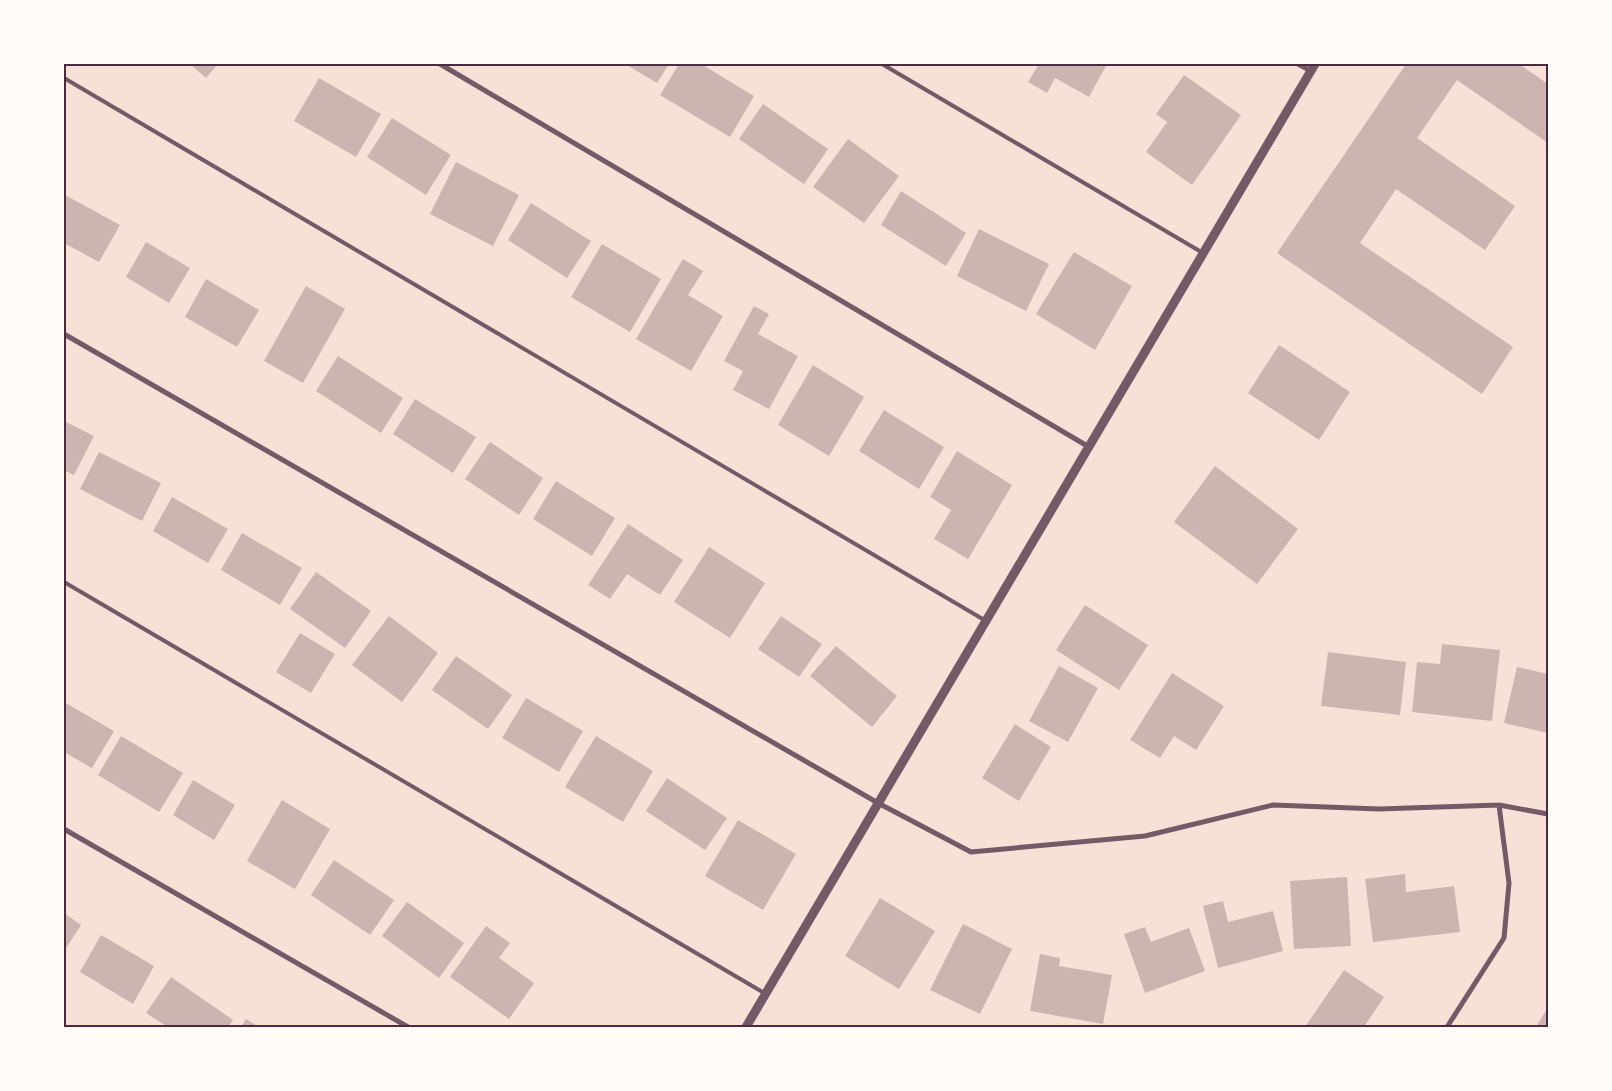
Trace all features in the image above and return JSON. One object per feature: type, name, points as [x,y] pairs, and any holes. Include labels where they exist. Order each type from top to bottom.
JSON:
[{"type":"street","points":[[440,64],[1089,447]]},
{"type":"street","points":[[746,1027],[1313,67],[1298,64]]},
{"type":"street","points":[[64,334],[878,803],[971,852],[1145,836],[1273,805],[1379,809],[1499,806],[1548,814]]},
{"type":"street","points":[[1447,1027],[1504,938],[1509,883],[1499,806]]},
{"type":"street","points":[[64,829],[408,1027]]},
{"type":"lane","points":[[882,64],[1203,253]]},
{"type":"lane","points":[[64,78],[986,621]]},
{"type":"lane","points":[[64,582],[766,994]]},
{"type":"building","points":[[190,64],[218,64],[206,78]]},
{"type":"building","points":[[625,64],[669,64],[657,83]]},
{"type":"building","points":[[679,64],[701,64],[754,96],[730,137],[660,95]]},
{"type":"building","points":[[1039,64],[1107,64],[1089,97],[1055,78],[1047,93],[1028,82]]},
{"type":"building","points":[[1406,64],[1519,64],[1548,84],[1548,143],[1457,80],[1417,138],[1515,206],[1485,250],[1396,189],[1360,243],[1513,347],[1482,394],[1277,253]]},
{"type":"building","points":[[1184,75],[1241,115],[1192,185],[1146,152],[1167,122],[1156,114]]},
{"type":"building","points":[[319,78],[381,114],[356,157],[294,121]]},
{"type":"building","points":[[763,104],[828,149],[804,184],[739,139]]},
{"type":"building","points":[[392,118],[451,155],[426,195],[367,157]]},
{"type":"building","points":[[848,139],[899,176],[864,223],[813,187]]},
{"type":"building","points":[[456,162],[519,195],[493,246],[430,214]]},
{"type":"building","points":[[901,191],[966,233],[946,266],[881,225]]},
{"type":"building","points":[[65,195],[120,225],[99,262],[64,243]]},
{"type":"building","points":[[531,203],[591,241],[567,278],[508,240]]},
{"type":"building","points":[[979,229],[1049,264],[1026,311],[957,276]]},
{"type":"building","points":[[146,242],[190,268],[169,303],[126,277]]},
{"type":"building","points":[[602,244],[661,279],[630,332],[571,297]]},
{"type":"building","points":[[1074,252],[1132,286],[1095,350],[1036,314]]},
{"type":"building","points":[[683,259],[703,271],[688,295],[723,316],[691,371],[636,339]]},
{"type":"building","points":[[206,279],[259,310],[237,347],[185,317]]},
{"type":"building","points":[[306,286],[345,309],[303,383],[264,361]]},
{"type":"building","points":[[754,306],[769,314],[758,334],[798,356],[769,409],[733,390],[743,371],[724,361]]},
{"type":"building","points":[[1279,345],[1350,392],[1319,440],[1248,393]]},
{"type":"building","points":[[338,356],[403,398],[381,433],[316,391]]},
{"type":"building","points":[[813,365],[864,397],[829,456],[778,425]]},
{"type":"building","points":[[415,399],[476,437],[453,473],[393,434]]},
{"type":"building","points":[[884,410],[944,447],[919,489],[859,451]]},
{"type":"building","points":[[64,421],[94,436],[74,475],[64,470]]},
{"type":"building","points":[[490,442],[543,478],[519,515],[465,479]]},
{"type":"building","points":[[957,451],[1012,485],[968,559],[934,539],[951,510],[930,497]]},
{"type":"building","points":[[99,452],[161,483],[142,521],[80,489]]},
{"type":"building","points":[[1215,466],[1298,529],[1257,584],[1174,522]]},
{"type":"building","points":[[556,481],[615,518],[592,556],[533,519]]},
{"type":"building","points":[[172,497],[228,529],[208,563],[153,531]]},
{"type":"building","points":[[628,524],[683,560],[660,595],[627,574],[610,599],[588,585]]},
{"type":"building","points":[[242,533],[302,568],[280,605],[221,570]]},
{"type":"building","points":[[709,547],[765,583],[730,638],[674,602]]},
{"type":"building","points":[[316,572],[371,611],[345,648],[290,609]]},
{"type":"building","points":[[1085,605],[1148,645],[1119,690],[1056,650]]},
{"type":"building","points":[[389,616],[438,653],[402,702],[352,665]]},
{"type":"building","points":[[781,616],[822,644],[799,677],[758,649]]},
{"type":"building","points":[[300,633],[335,654],[311,693],[276,672]]},
{"type":"building","points":[[1442,644],[1500,650],[1492,721],[1412,712],[1417,662],[1440,664]]},
{"type":"building","points":[[836,646],[897,696],[872,727],[810,676]]},
{"type":"building","points":[[1328,652],[1406,662],[1400,715],[1321,706]]},
{"type":"building","points":[[456,656],[512,695],[488,729],[432,690]]},
{"type":"building","points":[[1059,666],[1098,688],[1068,742],[1029,721]]},
{"type":"building","points":[[1517,667],[1548,674],[1548,733],[1504,723]]},
{"type":"building","points":[[1172,673],[1224,706],[1196,750],[1174,736],[1160,758],[1130,740]]},
{"type":"building","points":[[526,698],[583,731],[559,772],[502,738]]},
{"type":"building","points":[[64,702],[114,731],[92,768],[64,752]]},
{"type":"building","points":[[1015,724],[1051,747],[1019,801],[982,778]]},
{"type":"building","points":[[121,736],[183,773],[159,812],[98,775]]},
{"type":"building","points":[[596,736],[653,771],[623,822],[565,787]]},
{"type":"building","points":[[667,778],[727,818],[705,850],[646,811]]},
{"type":"building","points":[[193,780],[235,805],[214,840],[173,815]]},
{"type":"building","points":[[282,800],[330,829],[295,889],[247,861]]},
{"type":"building","points":[[738,820],[796,854],[763,910],[705,876]]},
{"type":"building","points":[[334,860],[394,900],[370,935],[311,895]]},
{"type":"building","points":[[1405,874],[1406,892],[1454,886],[1460,932],[1373,942],[1365,879]]},
{"type":"building","points":[[1347,877],[1351,946],[1294,949],[1290,881]]},
{"type":"building","points":[[880,898],[935,931],[899,989],[845,956]]},
{"type":"building","points":[[1223,901],[1228,922],[1273,911],[1283,951],[1218,968],[1203,906]]},
{"type":"building","points":[[407,902],[464,943],[439,978],[382,936]]},
{"type":"building","points":[[64,913],[81,925],[64,951]]},
{"type":"building","points":[[963,924],[1012,949],[980,1014],[930,990]]},
{"type":"building","points":[[486,926],[510,943],[499,958],[534,983],[509,1019],[450,977]]},
{"type":"building","points":[[1145,927],[1151,942],[1189,928],[1205,971],[1145,993],[1124,934]]},
{"type":"building","points":[[101,935],[154,966],[133,1004],[80,972]]},
{"type":"building","points":[[1040,954],[1060,958],[1059,966],[1112,975],[1103,1024],[1030,1011]]},
{"type":"building","points":[[1344,970],[1384,997],[1364,1027],[1305,1027]]},
{"type":"building","points":[[171,977],[233,1020],[228,1027],[165,1027],[146,1013]]},
{"type":"building","points":[[1548,1007],[1548,1027],[1536,1027]]},
{"type":"building","points":[[246,1019],[259,1027],[241,1027]]}]
